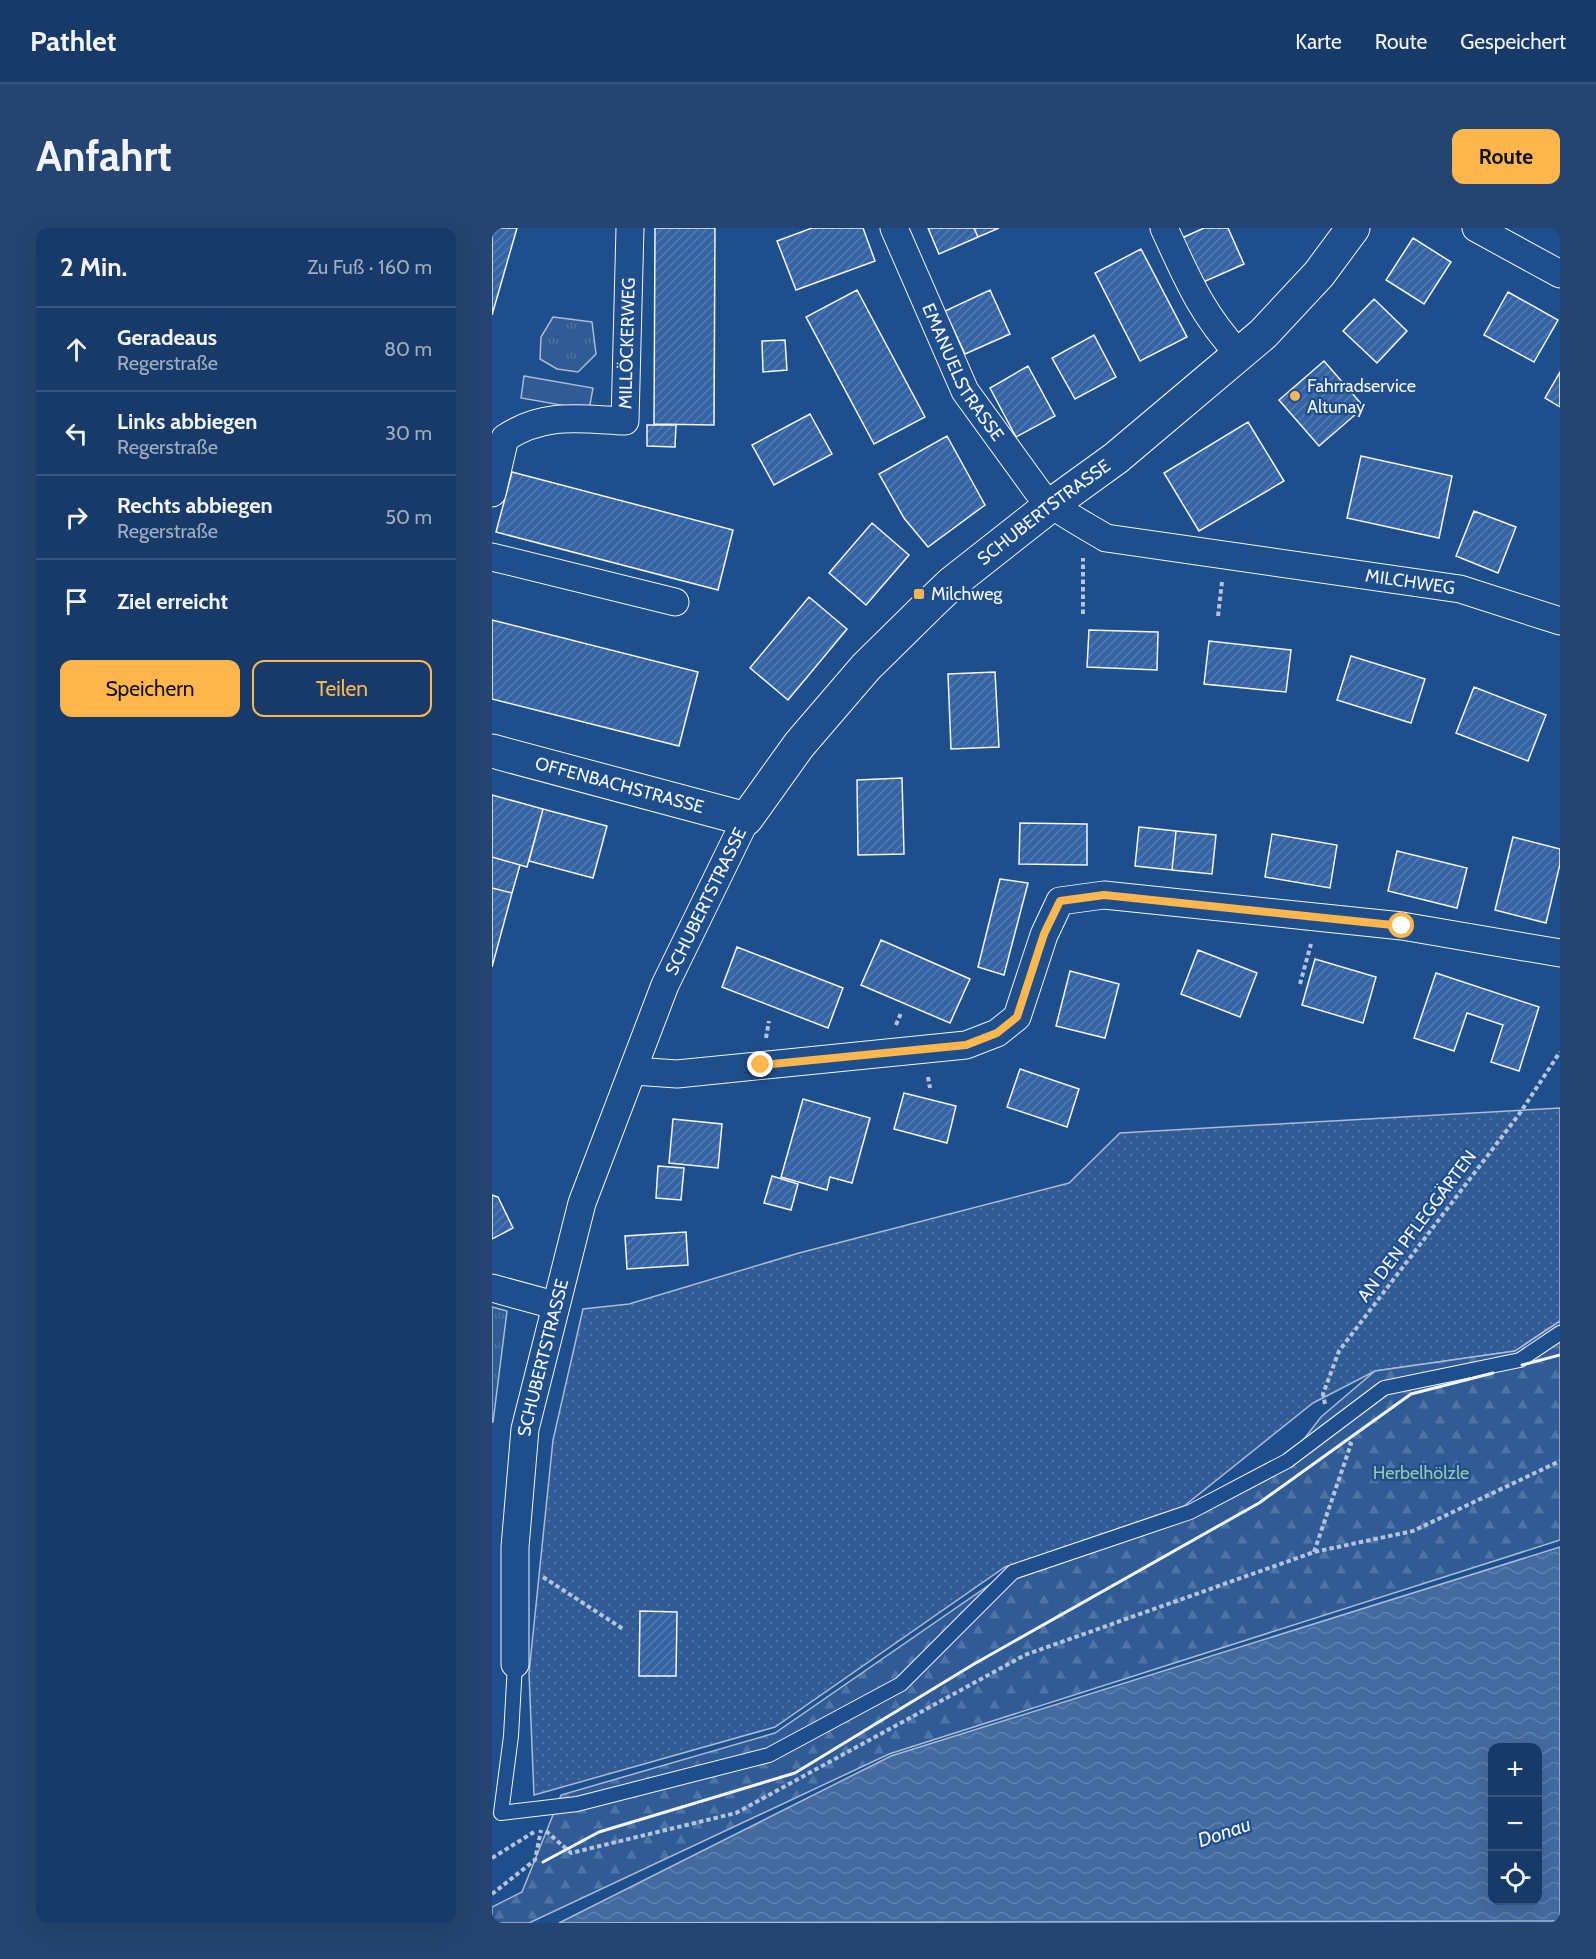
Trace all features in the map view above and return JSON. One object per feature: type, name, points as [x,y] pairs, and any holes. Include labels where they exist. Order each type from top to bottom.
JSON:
[{"type":"street","name":"MILLÖCKERWEG","points":[[492,493],[505,438],[524,426],[557,411],[625,421],[630,228]]},
{"type":"street","name":"EMANUELSTRASSE","points":[[894,228],[965,391],[1039,493],[1051,505]]},
{"type":"street","points":[[1164,228],[1201,307],[1214,327],[1239,354]]},
{"type":"street","name":"SCHUBERTSTRASSE","points":[[514,1664],[515,1559],[525,1429],[554,1305],[582,1203],[665,985],[746,819],[799,745],[866,667],[952,583],[1051,505],[1116,458],[1239,354],[1299,297],[1353,228]]},
{"type":"street","points":[[1476,228],[1560,274]]},
{"type":"street","name":"MILCHWEG","points":[[1051,505],[1106,537],[1460,589],[1560,621]]},
{"type":"street","points":[[492,556],[675,602]]},
{"type":"street","name":"OFFENBACHSTRASSE","points":[[492,751],[746,819]]},
{"type":"street","points":[[634,1071],[677,1074],[966,1045],[997,1033],[1017,1017],[1044,934],[1060,901],[1104,895],[1402,926],[1560,953]]},
{"type":"street","points":[[492,1288],[554,1305]]},
{"type":"lane","points":[[492,1824],[501,1813],[576,1804],[769,1755],[901,1684],[1013,1572],[1190,1512],[1287,1461],[1384,1388],[1520,1360],[1560,1333]]},
{"type":"lane","name":"SCHUBERTSTRASSE","points":[[501,1813],[511,1736],[514,1664]]},
{"type":"path","points":[[1083,614],[1084,552],[1090,528]]},
{"type":"path","points":[[1300,984],[1318,918]]},
{"type":"path","name":"AN DEN PFLEGGÄRTEN","points":[[1330,1427],[1323,1394],[1339,1351],[1520,1113],[1560,1052]]},
{"type":"path","points":[[1314,1552],[1351,1444],[1330,1427]]},
{"type":"path","points":[[501,1813],[542,1827],[572,1853],[736,1813],[1025,1655],[1314,1552],[1413,1531],[1560,1461]]},
{"type":"path","points":[[515,1559],[624,1629]]},
{"type":"path","points":[[492,1858],[542,1827]]},
{"type":"path","points":[[492,1894],[535,1860],[542,1827]]},
{"type":"green space","points":[[553,317],[592,322],[596,354],[578,372],[557,369],[540,359],[541,337]]},
{"type":"green space","points":[[1560,1108],[1560,1321],[1515,1351],[1375,1371],[1313,1403],[1184,1506],[1005,1567],[775,1727],[534,1795],[529,1673],[553,1440],[583,1309],[629,1304],[799,1253],[1069,1183],[1120,1133]]},
{"type":"green space","points":[[492,1307],[507,1311],[493,1422],[492,1422]]},
{"type":"green space","name":"Herbelhölzle","points":[[1560,1321],[1560,1540],[889,1754],[529,1923],[492,1923],[492,1907],[522,1892],[561,1795],[775,1733],[1011,1570],[1189,1510],[1287,1461],[1321,1417],[1375,1371],[1515,1351]]},
{"type":"shaded area","points":[[524,376],[593,388],[589,410],[521,398]]},
{"type":"water","name":"Donau","points":[[1560,1547],[1560,1921],[559,1923],[891,1756]]},
{"type":"building","points":[[492,228],[517,228],[492,315]]},
{"type":"building","points":[[655,228],[715,228],[714,425],[654,424]]},
{"type":"building","points":[[812,228],[863,228],[875,261],[796,290],[777,241]]},
{"type":"building","points":[[928,228],[974,228],[978,237],[939,254]]},
{"type":"building","points":[[974,228],[999,228],[978,237]]},
{"type":"building","points":[[1204,228],[1228,228],[1244,264],[1201,283],[1182,238]]},
{"type":"building","points":[[1413,238],[1451,262],[1424,304],[1386,280]]},
{"type":"building","points":[[1141,249],[1187,337],[1140,361],[1095,273]]},
{"type":"building","points":[[857,290],[925,417],[874,444],[806,317]]},
{"type":"building","points":[[990,290],[1010,334],[965,354],[945,311]]},
{"type":"building","points":[[1508,292],[1558,320],[1534,362],[1484,335]]},
{"type":"building","points":[[1374,299],[1407,331],[1377,363],[1343,331]]},
{"type":"building","points":[[1094,335],[1116,377],[1075,399],[1052,358]]},
{"type":"building","points":[[785,340],[787,370],[763,372],[762,341]]},
{"type":"building","points":[[1324,361],[1364,407],[1319,446],[1279,400]]},
{"type":"building","points":[[1028,366],[1055,416],[1016,437],[990,388]]},
{"type":"building","points":[[1560,372],[1560,407],[1545,398]]},
{"type":"building","points":[[810,414],[832,454],[774,485],[752,445]]},
{"type":"building","points":[[1248,422],[1284,481],[1199,531],[1164,473]]},
{"type":"building","points":[[647,425],[676,425],[675,447],[647,446]]},
{"type":"building","points":[[947,436],[985,505],[928,547],[904,518],[879,474]]},
{"type":"building","points":[[1361,456],[1452,476],[1439,538],[1347,518]]},
{"type":"building","points":[[512,472],[733,530],[718,590],[496,532]]},
{"type":"building","points":[[1474,511],[1516,527],[1498,573],[1456,556]]},
{"type":"building","points":[[872,523],[909,555],[866,605],[829,573]]},
{"type":"building","points":[[809,597],[847,629],[788,700],[750,668]]},
{"type":"building","points":[[492,620],[698,672],[679,746],[492,699]]},
{"type":"building","points":[[1089,630],[1158,632],[1157,670],[1087,667]]},
{"type":"building","points":[[1209,641],[1291,650],[1286,692],[1204,684]]},
{"type":"building","points":[[1351,656],[1425,679],[1411,723],[1337,700]]},
{"type":"building","points":[[995,672],[999,747],[951,749],[948,674]]},
{"type":"building","points":[[1474,687],[1546,715],[1528,761],[1456,733]]},
{"type":"building","points":[[902,778],[904,854],[858,855],[857,780]]},
{"type":"building","points":[[492,795],[543,809],[527,867],[492,857]]},
{"type":"building","points":[[543,809],[607,826],[593,878],[529,861]]},
{"type":"building","points":[[1020,823],[1087,824],[1087,865],[1019,864]]},
{"type":"building","points":[[1139,827],[1176,831],[1172,870],[1135,866]]},
{"type":"building","points":[[1176,831],[1216,835],[1212,874],[1172,870]]},
{"type":"building","points":[[1272,834],[1337,845],[1330,888],[1265,877]]},
{"type":"building","points":[[1513,837],[1560,849],[1560,864],[1546,923],[1495,910]]},
{"type":"building","points":[[1397,851],[1467,868],[1457,908],[1388,891]]},
{"type":"building","points":[[492,857],[520,865],[512,893],[492,888]]},
{"type":"building","points":[[1000,879],[1028,883],[1004,975],[978,967]]},
{"type":"building","points":[[492,888],[512,893],[492,967]]},
{"type":"building","points":[[881,940],[970,979],[950,1023],[861,985]]},
{"type":"building","points":[[737,947],[843,988],[828,1028],[722,987]]},
{"type":"building","points":[[1198,950],[1257,973],[1240,1017],[1181,994]]},
{"type":"building","points":[[1315,959],[1376,977],[1363,1023],[1302,1005]]},
{"type":"building","points":[[1070,971],[1119,984],[1105,1038],[1056,1026]]},
{"type":"building","points":[[1436,973],[1539,1007],[1519,1071],[1491,1062],[1503,1025],[1467,1013],[1454,1051],[1414,1038]]},
{"type":"building","points":[[1020,1069],[1079,1089],[1067,1127],[1007,1107]]},
{"type":"building","points":[[904,1093],[956,1106],[947,1143],[894,1129]]},
{"type":"building","points":[[803,1099],[870,1118],[852,1183],[830,1177],[827,1190],[781,1177]]},
{"type":"building","points":[[673,1119],[722,1124],[718,1168],[669,1163]]},
{"type":"building","points":[[658,1166],[684,1168],[681,1200],[656,1198]]},
{"type":"building","points":[[772,1176],[798,1184],[791,1210],[764,1203]]},
{"type":"building","points":[[492,1195],[498,1197],[513,1228],[492,1239]]},
{"type":"building","points":[[686,1232],[688,1265],[627,1269],[625,1236]]},
{"type":"building","points":[[640,1611],[677,1612],[676,1676],[639,1676]]},
{"type":"wall","points":[[1522,1365],[1560,1355]]},
{"type":"wall","points":[[543,1862],[599,1832],[795,1773],[974,1664],[1259,1503],[1411,1394],[1493,1373]]},
{"type":"place","name":"Fahrradservice Altunay","points":[[1295,396]]},
{"type":"place","name":"Milchweg","points":[[919,594]]},
{"type":"route","points":[[761,1065],[966,1045],[997,1033],[1017,1017],[1044,934],[1060,901],[1104,895],[1402,926]]}]
